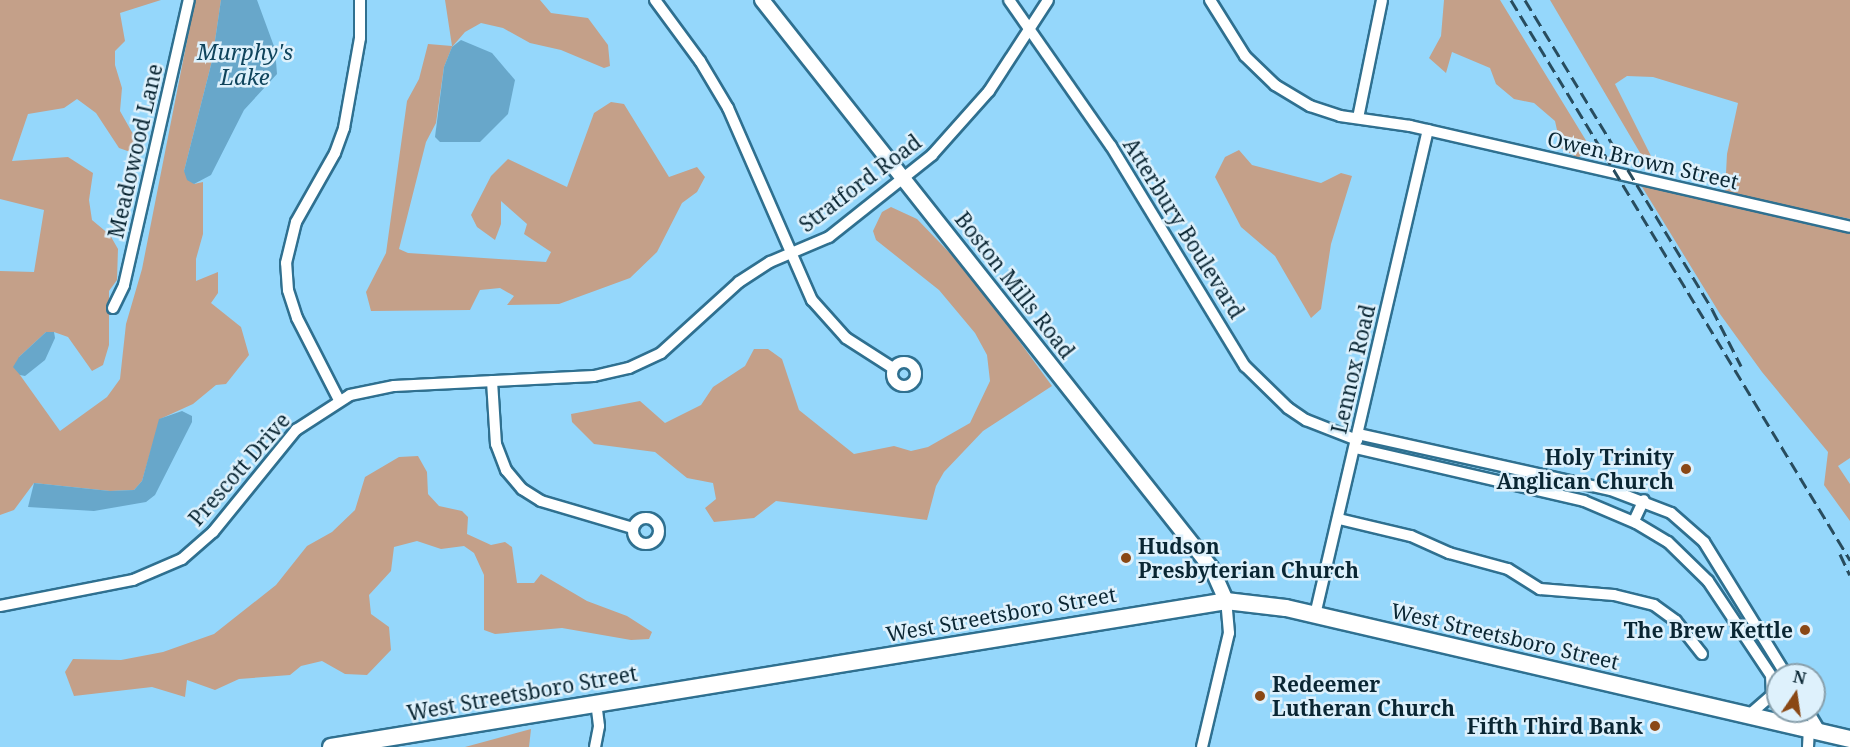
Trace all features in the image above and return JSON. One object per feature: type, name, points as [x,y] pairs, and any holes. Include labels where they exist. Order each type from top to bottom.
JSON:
[{"type":"main road","name":"West Streetsboro Street","points":[[331,747],[1226,601],[1315,615],[1850,739]]},
{"type":"street","name":"Meadowood Lane","points":[[113,308],[124,285],[189,0]]},
{"type":"street","points":[[339,400],[291,303],[286,262],[296,222],[335,153],[344,128],[359,46],[360,0]]},
{"type":"street","points":[[655,0],[690,46],[728,108],[789,255],[812,300],[831,324],[866,354],[893,368]]},
{"type":"street","name":"Boston Mills Road","points":[[762,0],[1212,569],[1226,601]]},
{"type":"street","name":"Atterbury Boulevard","points":[[1009,0],[1141,192],[1250,372],[1272,396],[1306,420],[1357,441],[1584,501],[1634,521],[1668,542],[1695,567],[1719,595],[1766,669]]},
{"type":"street","name":"Stratford Road","points":[[339,400],[394,386],[594,376],[644,362],[675,343],[739,282],[770,262],[829,237],[904,180],[976,108],[1048,0]]},
{"type":"street","name":"Owen Brown Street","points":[[1210,0],[1236,44],[1275,85],[1310,106],[1358,118],[1428,130],[1850,227]]},
{"type":"street","points":[[1358,118],[1382,0]]},
{"type":"street","name":"Lennox Road","points":[[1315,615],[1428,130]]},
{"type":"street","points":[[492,381],[496,444],[502,463],[522,489],[541,501],[633,528]]},
{"type":"street","name":"Prescott Drive","points":[[0,606],[133,580],[182,559],[213,532],[296,430],[339,400]]},
{"type":"street","name":"Atterbury Boulevard","points":[[1357,441],[1644,500],[1671,513],[1712,553],[1779,663]]},
{"type":"street","points":[[1634,521],[1644,500]]},
{"type":"street","points":[[1339,519],[1411,536],[1449,553],[1508,569],[1544,590],[1614,596],[1654,605],[1676,621],[1702,654]]},
{"type":"street","points":[[1695,567],[1712,553]]},
{"type":"street","points":[[1202,747],[1229,633],[1226,601]]},
{"type":"street","name":"Atterbury Boulevard","points":[[1749,715],[1766,700]]},
{"type":"street","points":[[594,747],[599,726],[596,702]]},
{"type":"street","points":[[1804,723],[1810,729]]},
{"type":"street","points":[[1808,747],[1809,723]]},
{"type":"shaded area","points":[[0,0],[161,0],[120,13],[125,41],[115,51],[115,65],[122,88],[120,111],[133,134],[136,154],[119,148],[96,113],[77,99],[64,108],[28,114],[12,161],[68,157],[93,173],[89,200],[92,220],[110,235],[118,249],[117,280],[109,291],[109,345],[103,365],[92,371],[68,337],[46,332],[19,357],[20,375],[60,431],[107,397],[120,379],[126,324],[142,269],[195,0],[221,0],[212,61],[184,171],[194,184],[203,182],[203,234],[196,259],[196,281],[218,272],[218,293],[211,303],[241,327],[249,355],[226,384],[216,385],[193,404],[160,419],[142,481],[134,490],[110,491],[34,483],[14,510],[0,515],[0,271],[34,272],[44,210],[0,199]]},
{"type":"shaded area","points":[[445,0],[540,0],[551,13],[588,18],[608,45],[610,66],[604,68],[561,50],[530,43],[503,28],[481,23],[465,32],[452,47],[444,67],[436,123],[426,142],[399,249],[408,253],[546,262],[551,252],[524,234],[527,224],[501,201],[501,224],[495,240],[477,227],[471,215],[491,176],[508,159],[567,187],[594,113],[611,102],[624,104],[669,177],[697,167],[705,177],[697,192],[682,203],[657,252],[630,278],[559,304],[507,305],[514,296],[500,288],[480,290],[470,310],[371,311],[366,292],[386,253],[407,101],[419,79],[428,44],[452,46]]},
{"type":"shaded area","points":[[1444,0],[1500,0],[1590,147],[1578,158],[1561,148],[1555,121],[1534,103],[1514,99],[1496,84],[1490,68],[1452,52],[1446,73],[1429,58],[1441,36]]},
{"type":"shaded area","points":[[1550,0],[1850,0],[1850,219],[1725,192],[1727,154],[1738,103],[1653,77],[1627,76],[1615,84],[1656,166],[1649,168]]},
{"type":"shaded area","points":[[1239,150],[1252,165],[1321,183],[1341,173],[1352,176],[1331,244],[1321,309],[1311,318],[1275,256],[1241,227],[1215,177],[1225,157]]},
{"type":"shaded area","points":[[1639,182],[1850,230],[1850,458],[1838,466],[1850,484],[1850,521],[1824,485],[1828,452],[1762,372],[1720,314]]},
{"type":"shaded area","points":[[891,207],[917,219],[970,274],[1052,386],[983,431],[944,472],[936,486],[927,520],[776,501],[754,518],[714,522],[705,508],[716,499],[713,483],[687,478],[655,452],[594,444],[572,422],[571,414],[640,401],[665,423],[701,405],[713,387],[745,366],[754,349],[768,349],[782,359],[799,410],[854,454],[894,446],[911,451],[928,447],[970,423],[990,381],[987,355],[975,333],[939,290],[876,240],[873,231],[882,212]]},
{"type":"shaded area","points":[[418,456],[427,472],[428,494],[439,506],[462,511],[468,517],[467,534],[491,545],[505,542],[512,547],[517,583],[534,583],[541,574],[587,601],[627,616],[652,632],[649,639],[631,640],[562,628],[495,634],[484,630],[484,575],[474,553],[464,546],[441,549],[417,541],[394,547],[391,571],[369,595],[371,614],[389,627],[391,650],[367,675],[345,674],[322,661],[301,666],[290,675],[239,679],[215,690],[187,680],[185,697],[152,687],[74,696],[65,672],[73,659],[121,660],[163,652],[214,634],[276,585],[307,546],[332,532],[355,510],[365,477],[399,457]]},
{"type":"shaded area","points":[[531,729],[529,747],[465,747]]},
{"type":"water","name":"Murphy's Lake","points":[[221,0],[257,0],[275,49],[277,74],[244,110],[211,175],[194,184],[187,180],[184,171],[212,61]]},
{"type":"water","points":[[461,40],[492,53],[515,80],[508,114],[480,142],[440,142],[435,137],[444,67],[452,47]]},
{"type":"water","points":[[46,332],[54,332],[55,338],[45,360],[25,376],[20,375],[13,367],[19,357]]},
{"type":"water","points":[[182,411],[192,416],[192,422],[155,495],[146,502],[94,511],[28,507],[34,483],[110,491],[134,490],[142,481],[159,419]]},
{"type":"railway","points":[[1511,0],[1850,560]]},
{"type":"railway","points":[[1525,0],[1712,309],[1741,366]]},
{"type":"railway","points":[[1840,554],[1850,575]]},
{"type":"place","name":"Holy Trinity Anglican Church","points":[[1686,469]]},
{"type":"place","name":"Hudson Presbyterian Church","points":[[1126,558]]},
{"type":"place","name":"The Brew Kettle","points":[[1805,630]]},
{"type":"place","name":"Redeemer Lutheran Church","points":[[1260,696]]},
{"type":"place","name":"Fifth Third Bank","points":[[1655,726]]}]
